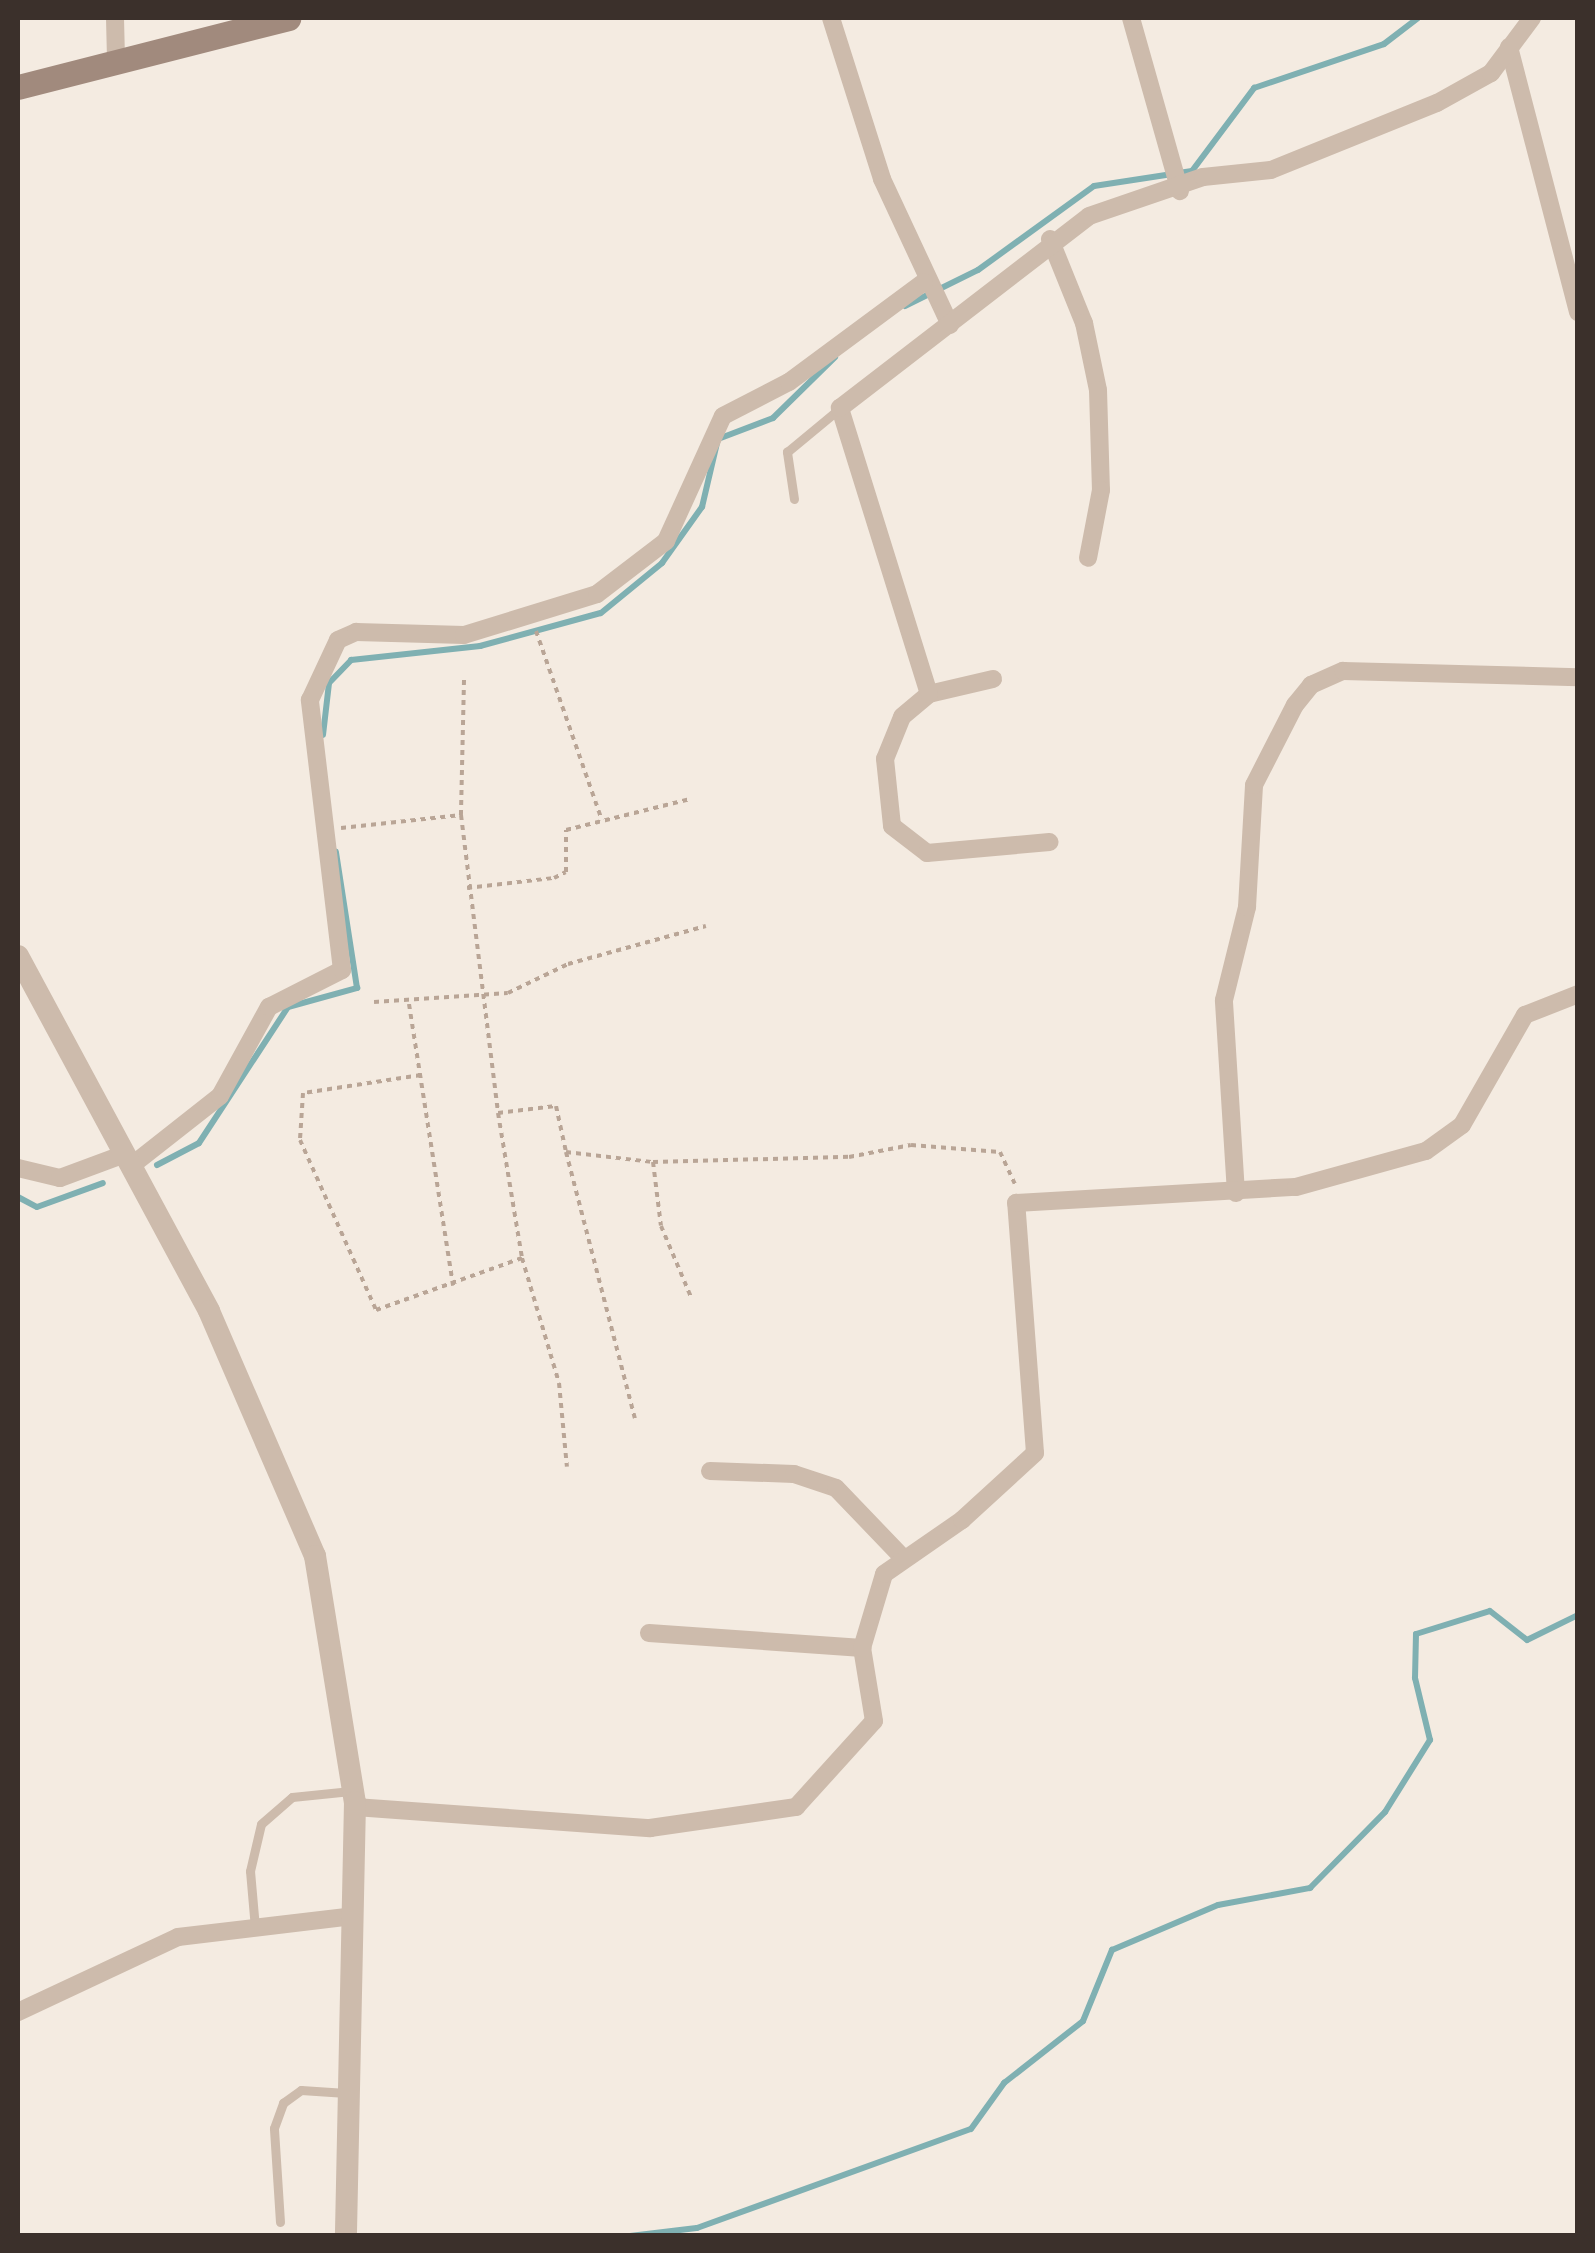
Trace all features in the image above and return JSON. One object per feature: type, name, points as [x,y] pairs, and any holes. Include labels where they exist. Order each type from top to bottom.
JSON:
[{"type":"main road","points":[[18,87],[116,58],[288,18]]},
{"type":"street","points":[[115,18],[116,58]]},
{"type":"street","points":[[831,18],[926,285],[947,322]]},
{"type":"street","points":[[1131,18],[1178,186]]},
{"type":"street","points":[[929,694],[840,408],[1050,239],[1116,202],[1203,177],[1271,170],[1437,103],[1485,78],[1532,18]]},
{"type":"street","points":[[1510,47],[1578,312]]},
{"type":"street","points":[[1050,239],[1084,322],[1098,390],[1102,490],[1088,558]]},
{"type":"street","points":[[18,1168],[60,1178],[128,1160],[220,1096],[269,1007],[342,970],[310,700],[338,640],[356,632],[464,635],[597,594],[666,540],[723,416],[789,382],[926,285]]},
{"type":"street","points":[[1236,1192],[1224,1000],[1247,908],[1254,785],[1295,705],[1312,685],[1343,671],[1578,677]]},
{"type":"street","points":[[993,679],[929,694],[902,717],[884,759],[898,837],[949,853],[1050,842]]},
{"type":"street","points":[[18,956],[128,1160],[294,1489],[328,1607],[354,1799],[346,2236]]},
{"type":"street","points":[[354,1799],[650,1828],[781,1814],[874,1721],[862,1648],[873,1594],[904,1559],[1034,1453],[1016,1203],[1236,1192],[1364,1173],[1426,1151],[1462,1125],[1525,1015],[1578,994]]},
{"type":"street","points":[[710,1471],[794,1474],[836,1488],[904,1559]]},
{"type":"street","points":[[649,1633],[862,1648]]},
{"type":"street","points":[[18,2012],[147,1948],[255,1928],[352,1916]]},
{"type":"lane","points":[[794,499],[787,452],[840,408]]},
{"type":"lane","points":[[255,1928],[250,1871],[261,1824],[292,1797],[354,1799]]},
{"type":"lane","points":[[280,2222],[274,2128],[283,2103],[301,2090],[349,2093]]},
{"type":"path","points":[[536,631],[602,820]]},
{"type":"path","points":[[464,680],[461,815],[480,992],[522,1258],[559,1383],[567,1466]]},
{"type":"path","points":[[467,888],[566,872],[566,830],[690,798]]},
{"type":"path","points":[[335,829],[461,815]]},
{"type":"path","points":[[374,1002],[409,1004],[480,992],[508,992],[568,964],[706,926]]},
{"type":"path","points":[[409,1004],[452,1286]]},
{"type":"path","points":[[421,1076],[304,1093],[300,1140],[376,1310],[522,1258]]},
{"type":"path","points":[[498,1113],[556,1106],[635,1418]]},
{"type":"path","points":[[566,1152],[653,1162],[849,1157],[885,1144],[1000,1152],[1015,1168],[1016,1203]]},
{"type":"path","points":[[653,1162],[661,1226],[692,1297]]},
{"type":"waterway","points":[[905,306],[978,270],[1094,186],[1192,171],[1254,88],[1384,44],[1418,18]]},
{"type":"waterway","points":[[323,735],[329,683],[351,660],[480,646],[601,613],[662,563],[702,507],[718,439],[773,418],[835,357]]},
{"type":"waterway","points":[[157,1165],[199,1143],[288,1007],[357,988],[336,852]]},
{"type":"waterway","points":[[18,1197],[37,1207],[103,1183]]},
{"type":"waterway","points":[[630,2236],[697,2228],[971,2129],[1004,2083],[1083,2021],[1112,1950],[1218,1905],[1310,1888],[1385,1812],[1430,1740],[1415,1678],[1416,1634],[1490,1611],[1527,1640],[1578,1615]]}]
